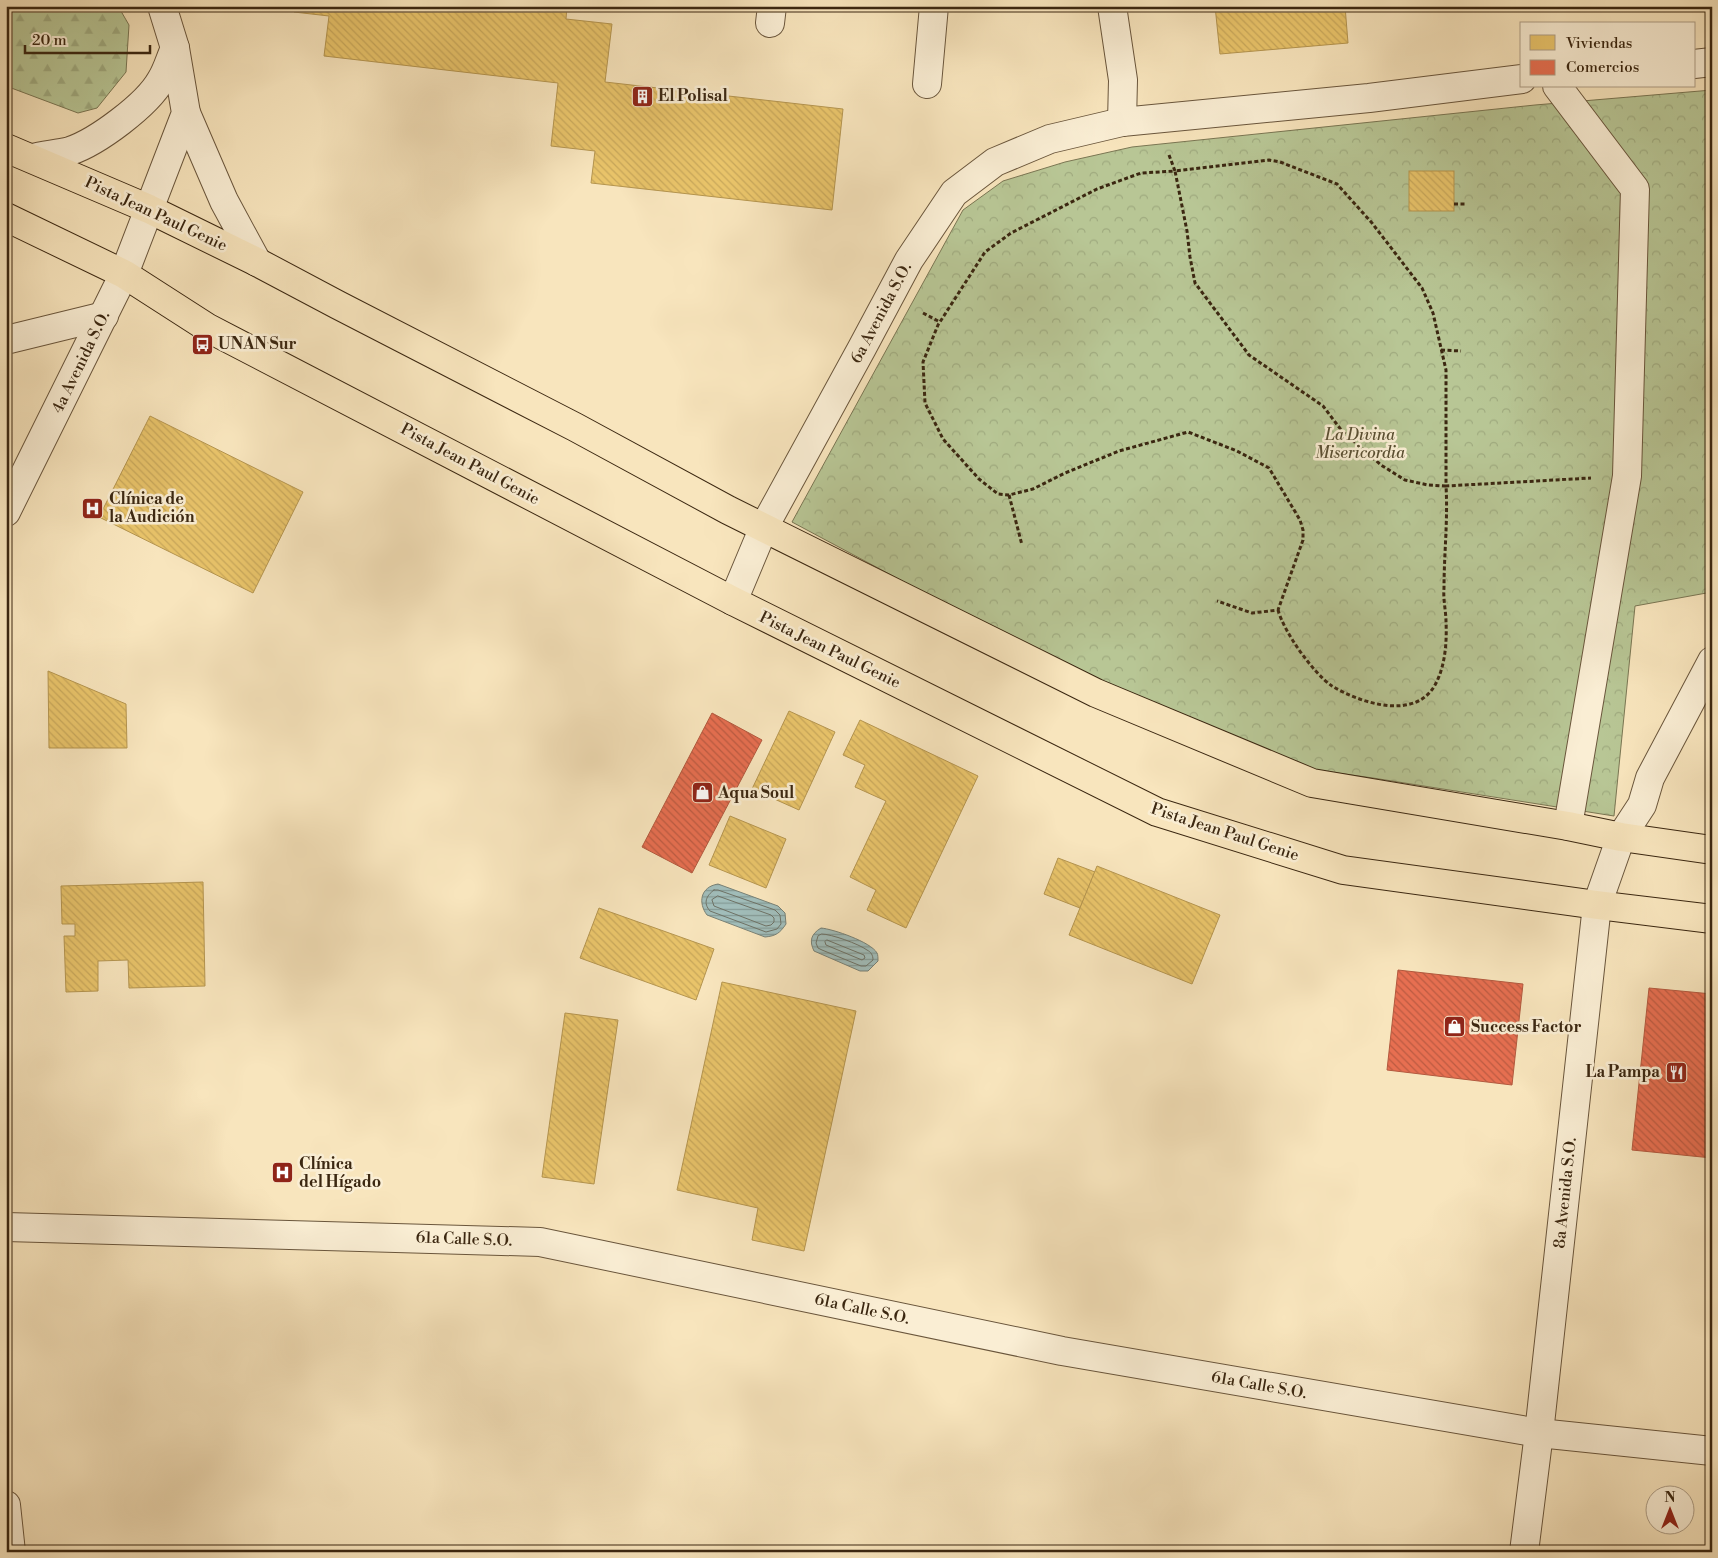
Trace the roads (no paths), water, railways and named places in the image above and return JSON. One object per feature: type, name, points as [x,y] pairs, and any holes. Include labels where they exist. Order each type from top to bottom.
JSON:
[{"type":"main road","name":"Pista Jean Paul Genie","points":[[6,148],[149,209],[257,262],[764,527],[1096,693],[1312,782],[1568,826],[1621,837],[1712,850]]},
{"type":"main road","name":"Pista Jean Paul Genie","points":[[6,217],[124,274],[208,328],[732,601],[1157,812],[1343,870],[1712,919]]},
{"type":"street","points":[[162,6],[175,48],[186,113],[224,201],[257,262]]},
{"type":"street","points":[[927,84],[934,6]]},
{"type":"street","points":[[1112,6],[1123,80],[1122,122]]},
{"type":"street","points":[[32,158],[70,151],[94,140],[133,111],[161,81],[175,48]]},
{"type":"street","points":[[1696,64],[1712,62]]},
{"type":"street","name":"6a Avenida S.O.","points":[[732,601],[764,527],[909,260],[954,194],[995,162],[1050,139],[1122,122],[1369,98],[1520,79]]},
{"type":"street","points":[[1559,88],[1635,189],[1627,476],[1568,826]]},
{"type":"street","name":"4a Avenida S.O.","points":[[6,512],[124,274],[186,113]]},
{"type":"street","points":[[6,340],[104,316]]},
{"type":"street","name":"8a Avenida S.O.","points":[[1524,1552],[1539,1433],[1597,905],[1621,837],[1642,805],[1650,778],[1712,661]]},
{"type":"street","name":"61a Calle S.O.","points":[[6,1226],[540,1242],[1062,1351],[1539,1433],[1712,1451]]},
{"type":"street","points":[[6,1505],[11,1552]]},
{"type":"water","points":[[718,884],[778,906],[785,913],[786,924],[777,934],[765,937],[707,915],[702,906],[702,896],[707,888]]},
{"type":"water","points":[[821,928],[842,933],[867,945],[877,953],[878,961],[868,971],[860,971],[814,951],[812,938]]},
{"type":"place","name":"El Polisal","points":[[642,96]]},
{"type":"place","name":"UNAN Sur","points":[[202,344]]},
{"type":"place","name":"Clínica de la Audición","points":[[93,508]]},
{"type":"place","name":"Aqua Soul","points":[[702,793]]},
{"type":"place","name":"Success Factor","points":[[1455,1027]]},
{"type":"place","name":"La Pampa","points":[[1676,1072]]},
{"type":"place","name":"Clínica del Hígado","points":[[283,1173]]},
{"type":"park label","name":"La Divina Misericordia","points":[[1360,444]]}]
